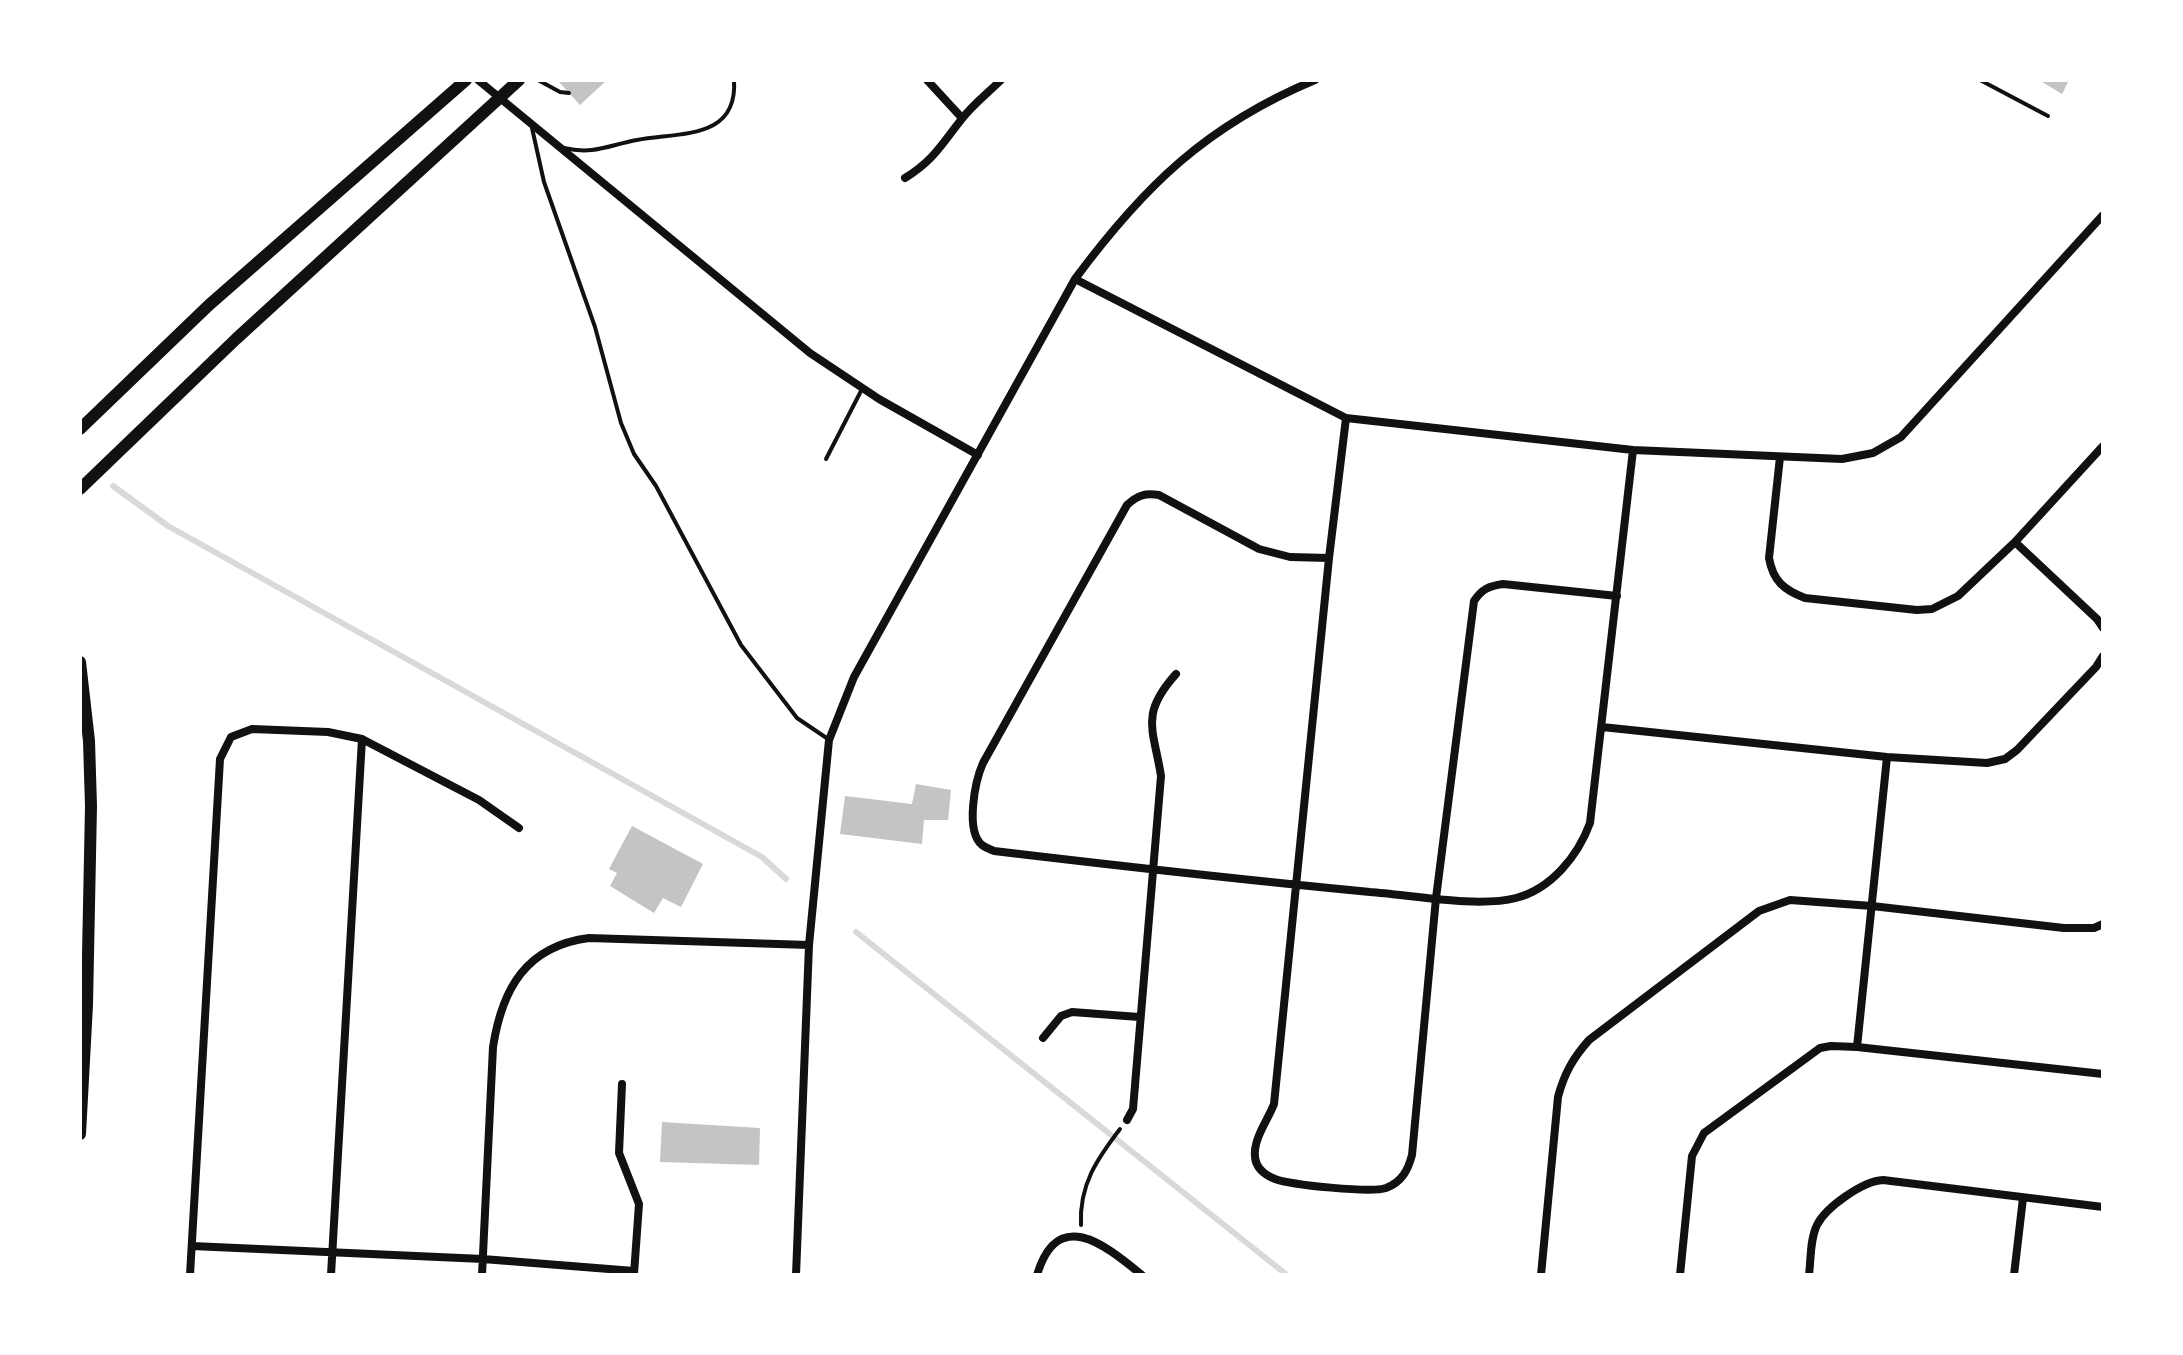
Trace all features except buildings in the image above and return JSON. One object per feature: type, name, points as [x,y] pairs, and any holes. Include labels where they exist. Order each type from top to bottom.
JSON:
[{"type":"main road","points":[[80,429],[209,305],[466,80]]},
{"type":"main road","points":[[80,501],[82,488],[236,339],[519,80]]},
{"type":"main road","points":[[80,662],[89,741],[91,806],[87,1005],[80,1134]]},
{"type":"street","points":[[478,80],[810,353],[862,389],[978,455]]},
{"type":"street","points":[[927,80],[962,118]]},
{"type":"street","points":[[905,178],[924,167],[937,154],[962,118],[1001,80]]},
{"type":"street","points":[[796,1275],[809,945],[829,740],[854,677],[1075,279],[1114,226],[1152,185],[1238,118],[1277,96],[1315,80]]},
{"type":"street","points":[[1075,279],[1346,418],[1633,450],[1842,459],[1873,453],[1901,437],[2103,215]]},
{"type":"street","points":[[1346,418],[1274,1104],[1256,1145],[1255,1156],[1264,1173],[1284,1182],[1374,1190],[1389,1187],[1402,1177],[1412,1155],[1436,898],[1474,601],[1489,586],[1503,584],[1617,596]]},
{"type":"street","points":[[1780,457],[1769,558],[1772,572],[1779,583],[1805,598],[1917,610],[1932,609],[1958,596],[2015,542],[2103,446]]},
{"type":"street","points":[[1329,558],[1275,555],[1170,499],[1148,493],[1136,497],[1127,505],[978,776],[973,826],[982,845],[994,851],[1153,870],[1436,898],[1496,901],[1518,898],[1537,888],[1567,864],[1584,840],[1590,823],[1633,450]]},
{"type":"street","points":[[2015,542],[2103,628]]},
{"type":"street","points":[[1602,727],[1887,757],[1987,763],[2005,759],[2017,750],[2103,656]]},
{"type":"street","points":[[1127,1120],[1133,1109],[1161,776],[1151,731],[1158,698],[1176,674]]},
{"type":"street","points":[[190,1275],[220,759],[231,737],[252,729],[328,732],[362,739],[479,800],[519,828]]},
{"type":"street","points":[[331,1275],[362,739]]},
{"type":"street","points":[[1857,1047],[1887,757]]},
{"type":"street","points":[[1541,1275],[1558,1097],[1564,1076],[1576,1055],[1589,1040],[1759,911],[1790,900],[2064,928],[2094,928],[2103,924]]},
{"type":"street","points":[[482,1275],[493,1047],[498,1014],[507,991],[523,971],[545,952],[565,941],[589,938],[809,945]]},
{"type":"street","points":[[1043,1038],[1061,1016],[1072,1012],[1139,1017]]},
{"type":"street","points":[[1680,1275],[1692,1156],[1704,1133],[1810,1054],[1831,1046],[1857,1047],[2103,1074]]},
{"type":"street","points":[[192,1246],[483,1259],[634,1273],[639,1204],[619,1153],[622,1084]]},
{"type":"street","points":[[1809,1275],[1816,1227],[1831,1209],[1871,1181],[2103,1207]]},
{"type":"street","points":[[2014,1275],[2023,1198]]},
{"type":"street","points":[[1037,1275],[1043,1255],[1057,1242],[1074,1236],[1105,1245],[1142,1275]]},
{"type":"lane","points":[[538,80],[560,92],[569,93]]},
{"type":"lane","points":[[558,146],[581,152],[598,151],[637,140],[685,134],[714,126],[726,117],[733,104],[734,80]]},
{"type":"lane","points":[[1980,80],[2048,116]]},
{"type":"lane","points":[[531,125],[544,182],[595,327],[621,423],[634,454],[656,486],[741,645],[797,718],[829,740]]},
{"type":"lane","points":[[826,459],[862,389]]},
{"type":"path","points":[[1084,1237],[1081,1222],[1084,1189],[1099,1156],[1127,1120]]},
{"type":"waterway","points":[[113,486],[168,526],[762,857],[786,879]]},
{"type":"waterway","points":[[856,932],[1287,1275]]}]
